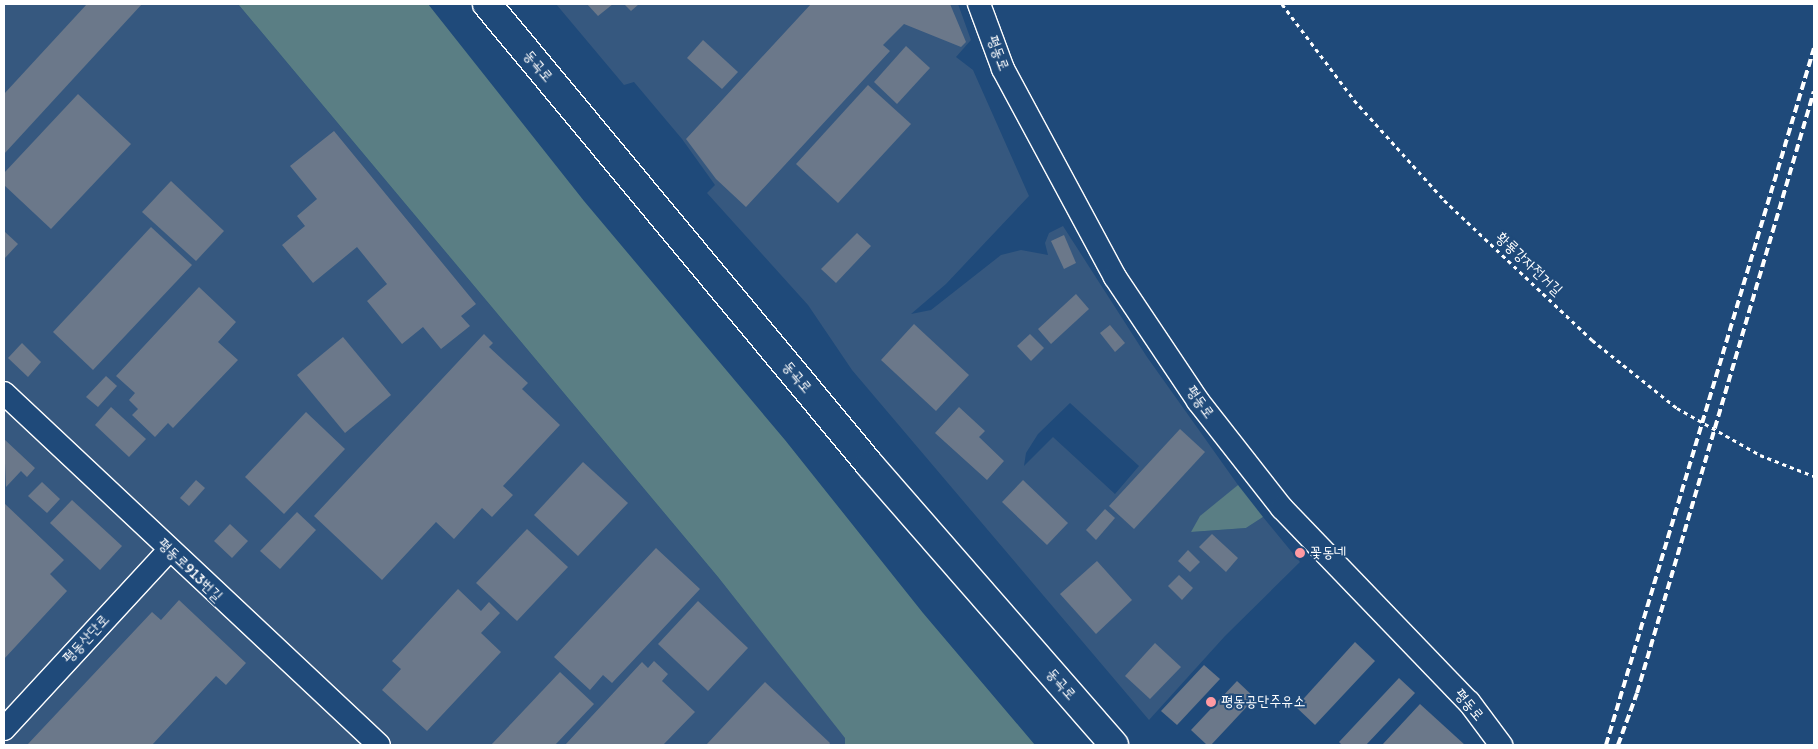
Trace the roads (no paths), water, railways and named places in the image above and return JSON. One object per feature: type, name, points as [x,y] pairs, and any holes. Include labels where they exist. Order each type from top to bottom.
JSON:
[{"type":"main road","name":"동곡로","points":[[486,4],[870,465],[1114,745]]},
{"type":"street","name":"평동로","points":[[979,4],[1003,69],[1115,277],[1198,401],[1282,508],[1469,702],[1501,745]]},
{"type":"street","name":"평동로913번길","points":[[4,392],[169,550],[379,745]]},
{"type":"street","name":"평동산단로","points":[[4,729],[169,550]]},
{"type":"railway","points":[[1606,745],[1814,48]]},
{"type":"railway","points":[[1618,745],[1637,693],[1814,91]]},
{"type":"place","name":"꽃동네","points":[[1300,553]]},
{"type":"place","name":"평동공단주유소","points":[[1211,702]]}]
